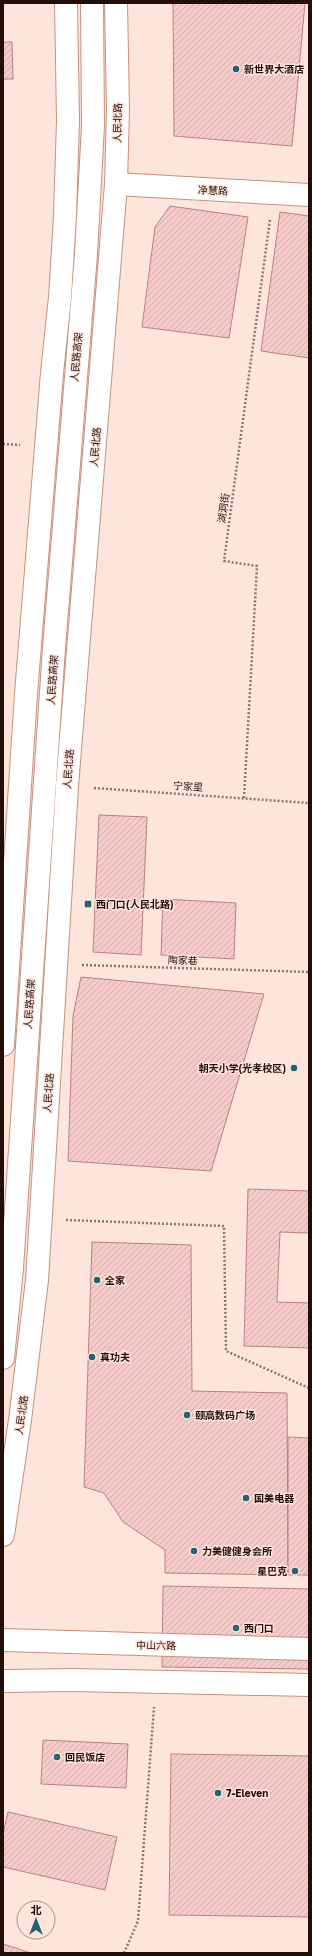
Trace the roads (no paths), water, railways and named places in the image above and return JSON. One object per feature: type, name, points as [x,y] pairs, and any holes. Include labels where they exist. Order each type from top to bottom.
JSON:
[{"type":"main road","points":[[3,1044],[26,702],[52,373],[60,297],[65,216],[68,120],[66,3]]},
{"type":"main road","name":"人民路高架","points":[[3,1358],[13,1260],[54,648],[77,343],[86,254],[93,126],[92,3]]},
{"type":"main road","name":"人民北路","points":[[3,1535],[31,1340],[37,1280],[67,786],[116,184],[118,109],[116,3]]},
{"type":"main road","name":"净慧路","points":[[116,184],[309,195]]},
{"type":"main road","name":"中山六路","points":[[3,1640],[309,1649]]},
{"type":"main road","points":[[3,1681],[156,1681],[309,1685]]},
{"type":"place","name":"新世界大酒店","points":[[236,69]]},
{"type":"place","name":"西门口(人民北路)","points":[[88,904]]},
{"type":"place","name":"朝天小学(光孝校区)","points":[[294,1068]]},
{"type":"place","name":"全家","points":[[97,1280]]},
{"type":"place","name":"真功夫","points":[[92,1357]]},
{"type":"place","name":"颐高数码广场","points":[[187,1415]]},
{"type":"place","name":"国美电器","points":[[246,1498]]},
{"type":"place","name":"力美健健身会所","points":[[194,1551]]},
{"type":"place","name":"星巴克","points":[[295,1571]]},
{"type":"place","name":"西门口","points":[[236,1628]]},
{"type":"place","name":"回民饭店","points":[[57,1757]]},
{"type":"place","name":"7-Eleven","points":[[218,1793]]}]
